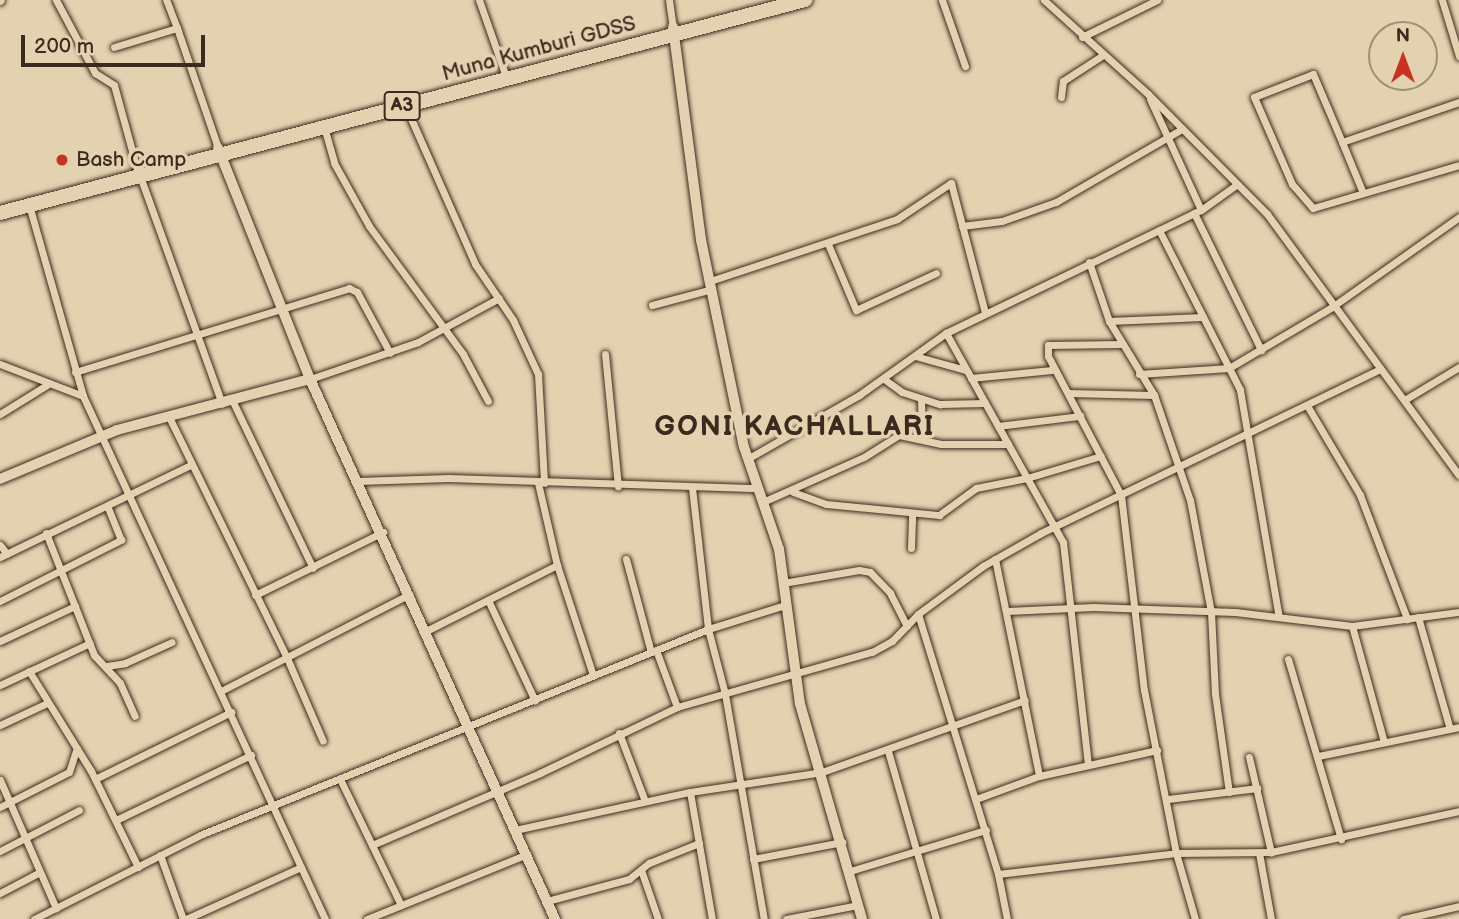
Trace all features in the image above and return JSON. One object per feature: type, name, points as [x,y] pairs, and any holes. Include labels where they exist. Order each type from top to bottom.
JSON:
[{"type":"highway","name":"Muna Kumburi GDSS","points":[[219,151],[405,106],[775,0]]},
{"type":"highway","name":"Muna Kumburi GDSS","points":[[0,205],[219,151],[504,71],[805,0]]},
{"type":"highway","name":"Muna Kumburi GDSS","points":[[0,213],[139,172]]},
{"type":"street","points":[[56,0],[95,73],[114,85],[139,172],[199,336],[228,403],[313,568]]},
{"type":"street","points":[[166,0],[219,151],[310,379],[411,594],[553,918]]},
{"type":"street","points":[[479,0],[504,71]]},
{"type":"street","points":[[669,0],[711,285],[747,459],[765,501],[779,549],[794,675],[862,919]]},
{"type":"street","points":[[942,0],[965,66]]},
{"type":"street","points":[[1044,0],[1148,94],[1275,225],[1332,307],[1406,399],[1459,475]]},
{"type":"street","points":[[1082,37],[1157,0]]},
{"type":"street","points":[[1442,0],[1459,56]]},
{"type":"street","points":[[114,47],[177,28]]},
{"type":"street","points":[[1061,97],[1063,81],[1103,55]]},
{"type":"street","points":[[1363,193],[1313,74],[1254,97],[1292,184],[1313,208],[1459,165]]},
{"type":"street","points":[[1148,94],[1261,350]]},
{"type":"street","points":[[1342,142],[1459,102]]},
{"type":"street","points":[[405,106],[475,264],[499,298],[538,374],[541,483],[557,565],[593,675]]},
{"type":"street","points":[[324,127],[334,163],[369,226],[445,329],[488,401]]},
{"type":"street","points":[[962,226],[1002,221],[1056,202],[1169,140],[1182,129]]},
{"type":"street","points":[[652,305],[906,215],[951,183],[985,313]]},
{"type":"street","points":[[747,459],[884,379],[946,333],[1198,211],[1236,185]]},
{"type":"street","points":[[29,205],[83,396],[251,755],[324,919]]},
{"type":"street","points":[[1139,374],[1229,368],[1332,307],[1458,220]]},
{"type":"street","points":[[1159,230],[1240,390],[1279,617]]},
{"type":"street","points":[[828,244],[856,310],[936,273]]},
{"type":"street","points":[[1089,262],[1109,321],[1154,395],[1181,466],[1199,533],[1211,611],[1215,694],[1229,792]]},
{"type":"street","points":[[75,372],[355,288],[390,353]]},
{"type":"street","points":[[0,479],[101,436],[228,403],[390,353],[445,329],[499,298]]},
{"type":"street","points":[[1109,321],[1203,317]]},
{"type":"street","points":[[946,333],[1063,541],[1087,765]]},
{"type":"street","points":[[1122,344],[1048,345],[1052,370],[1068,393],[1121,495],[1144,690],[1168,799],[1176,853],[1195,919]]},
{"type":"street","points":[[605,354],[618,486]]},
{"type":"street","points":[[915,356],[966,370]]},
{"type":"street","points":[[0,364],[47,385],[83,396]]},
{"type":"street","points":[[1406,399],[1459,367]]},
{"type":"street","points":[[372,845],[677,708],[872,652],[918,614],[995,559],[1053,527],[1308,407],[1381,369]]},
{"type":"street","points":[[971,378],[1052,370]]},
{"type":"street","points":[[884,379],[921,399],[940,404],[985,403]]},
{"type":"street","points":[[0,414],[47,385]]},
{"type":"street","points":[[1068,393],[1154,395]]},
{"type":"street","points":[[921,399],[922,439]]},
{"type":"street","points":[[1308,407],[1360,495],[1407,619]]},
{"type":"street","points":[[998,426],[1080,416]]},
{"type":"street","points":[[169,417],[287,658],[323,741]]},
{"type":"street","points":[[765,501],[793,492],[899,435],[941,444],[1008,444]]},
{"type":"street","points":[[793,492],[826,504],[878,506],[912,515],[939,515],[976,488],[1027,478],[1101,456]]},
{"type":"street","points":[[0,545],[3,556],[192,464]]},
{"type":"street","points":[[357,481],[449,478],[618,486],[758,488]]},
{"type":"street","points":[[692,488],[708,629],[724,694],[764,919]]},
{"type":"street","points":[[0,601],[121,540],[107,506]]},
{"type":"street","points":[[911,548],[912,515]]},
{"type":"street","points":[[256,595],[383,532]]},
{"type":"street","points":[[46,533],[94,655],[107,666],[135,716]]},
{"type":"street","points":[[626,559],[653,651],[677,708]]},
{"type":"street","points":[[995,559],[1039,776]]},
{"type":"street","points":[[426,631],[557,565]]},
{"type":"street","points":[[783,583],[859,570],[870,572],[890,593],[906,626]]},
{"type":"street","points":[[221,691],[411,594]]},
{"type":"street","points":[[488,600],[534,701]]},
{"type":"street","points":[[34,919],[160,855],[272,807],[708,629],[785,605]]},
{"type":"street","points":[[0,641],[75,606]]},
{"type":"street","points":[[1007,611],[1070,608],[1211,611],[1352,626],[1459,612]]},
{"type":"street","points":[[918,614],[986,830],[1007,919]]},
{"type":"street","points":[[1418,617],[1450,729]]},
{"type":"street","points":[[1352,626],[1384,742]]},
{"type":"street","points":[[107,666],[125,663],[172,642]]},
{"type":"street","points":[[0,685],[90,643]]},
{"type":"street","points":[[1288,659],[1341,839]]},
{"type":"street","points":[[29,671],[46,704],[95,779],[138,867]]},
{"type":"street","points":[[515,830],[690,792],[822,772],[888,751],[1025,700]]},
{"type":"street","points":[[0,725],[46,704]]},
{"type":"street","points":[[95,779],[231,712]]},
{"type":"street","points":[[1318,756],[1459,727]]},
{"type":"street","points":[[619,733],[645,801]]},
{"type":"street","points":[[0,807],[69,772],[77,748]]},
{"type":"street","points":[[975,799],[1039,776],[1157,750]]},
{"type":"street","points":[[888,751],[936,919]]},
{"type":"street","points":[[116,820],[251,755]]},
{"type":"street","points":[[1249,757],[1270,852]]},
{"type":"street","points":[[340,779],[401,905]]},
{"type":"street","points":[[1,784],[56,908]]},
{"type":"street","points":[[1168,799],[1257,788]]},
{"type":"street","points":[[690,792],[712,919]]},
{"type":"street","points":[[0,851],[79,810]]},
{"type":"street","points":[[998,874],[1176,853],[1270,852],[1341,839],[1459,811]]},
{"type":"street","points":[[850,871],[986,830]]},
{"type":"street","points":[[753,859],[842,842]]},
{"type":"street","points":[[547,901],[629,878],[699,843]]},
{"type":"street","points":[[1259,853],[1271,919]]},
{"type":"street","points":[[367,919],[527,854]]},
{"type":"street","points":[[160,855],[185,919],[301,867]]},
{"type":"street","points":[[641,870],[658,919]]},
{"type":"street","points":[[0,893],[40,872]]},
{"type":"street","points":[[786,919],[858,905]]},
{"type":"street","points":[[1403,919],[1459,905]]},
{"type":"place","name":"Bash Camp","points":[[62,160]]},
{"type":"district","name":"GONI KACHALLARI","points":[[795,427]]}]
